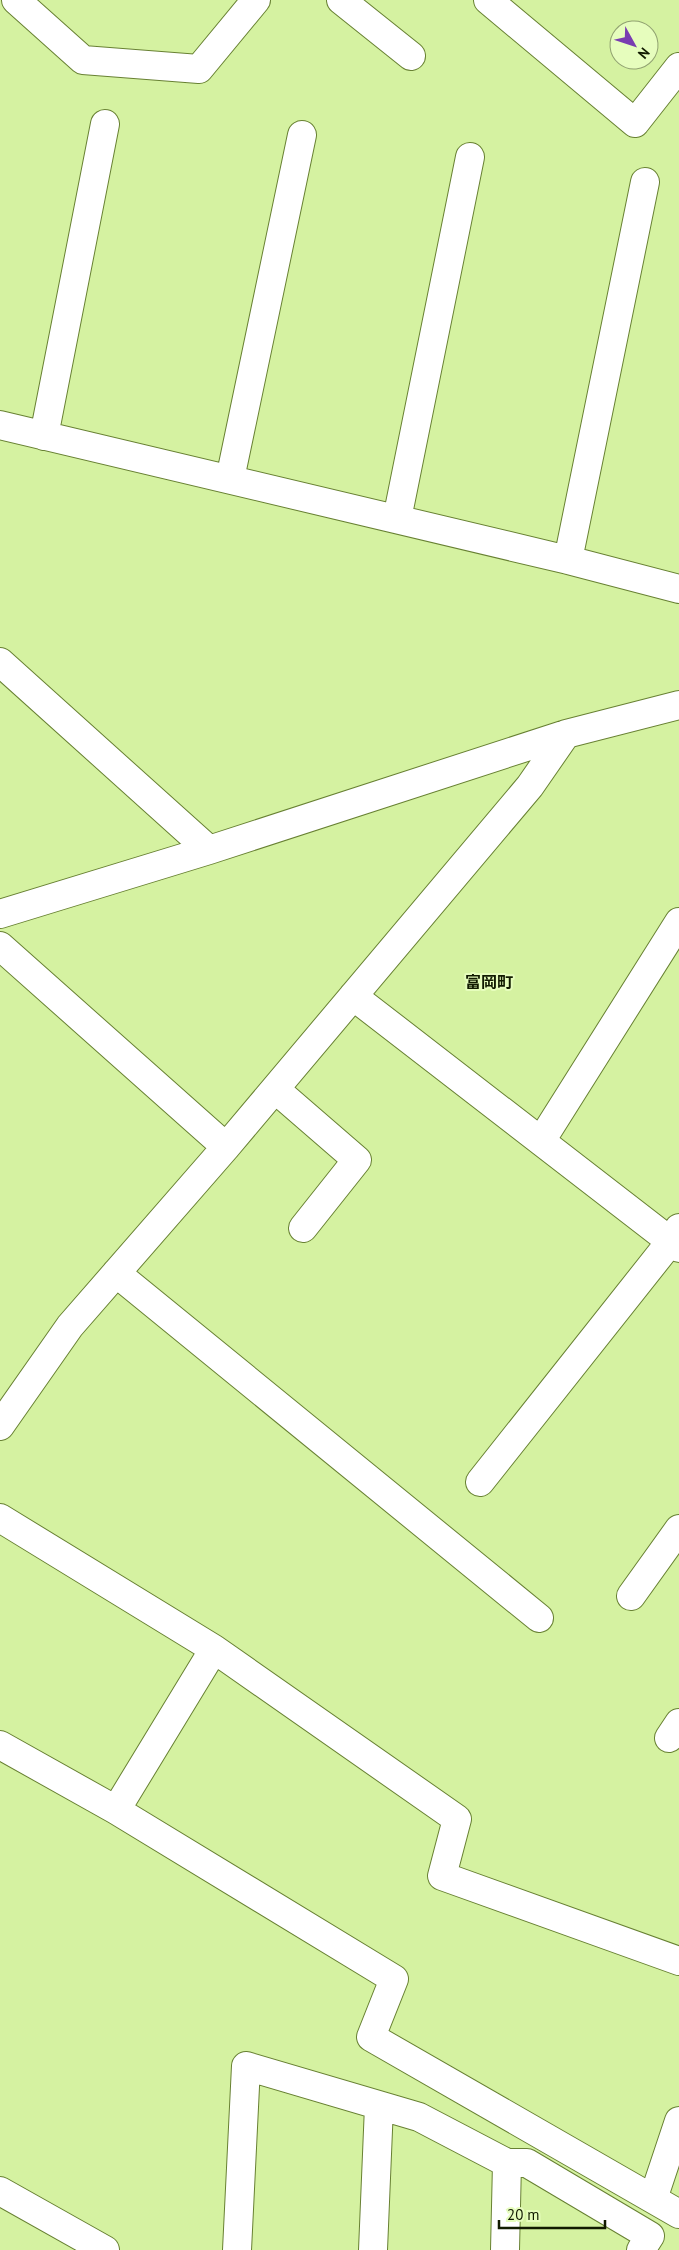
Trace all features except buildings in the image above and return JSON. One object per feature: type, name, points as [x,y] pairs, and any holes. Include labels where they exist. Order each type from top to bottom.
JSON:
[{"type":"street","points":[[16,0],[82,60],[199,69],[256,0]]},
{"type":"street","points":[[341,0],[411,56]]},
{"type":"street","points":[[488,0],[635,124],[679,67]]},
{"type":"street","points":[[44,436],[105,124]]},
{"type":"street","points":[[230,480],[302,135]]},
{"type":"street","points":[[397,519],[470,157]]},
{"type":"street","points":[[568,560],[645,182]]},
{"type":"street","points":[[0,425],[568,560],[679,589]]},
{"type":"street","points":[[0,662],[209,850]]},
{"type":"street","points":[[0,914],[209,850],[566,734],[679,705]]},
{"type":"street","points":[[0,1426],[70,1326],[226,1147],[530,786],[566,734]]},
{"type":"street","points":[[542,1142],[679,922]]},
{"type":"street","points":[[0,946],[226,1147]]},
{"type":"street","points":[[353,996],[542,1142],[676,1239],[480,1482]]},
{"type":"street","points":[[274,1089],[357,1160],[303,1228]]},
{"type":"street","points":[[116,1273],[539,1618]]},
{"type":"street","points":[[0,1518],[214,1649],[457,1819],[442,1876],[679,1961]]},
{"type":"street","points":[[631,1596],[679,1529]]},
{"type":"street","points":[[116,1810],[214,1649]]},
{"type":"street","points":[[0,1745],[116,1810],[394,1979],[371,2037],[665,2206]]},
{"type":"street","points":[[237,2250],[246,2066],[418,2117],[507,2163],[527,2163],[645,2243],[665,2206],[679,2121]]},
{"type":"street","points":[[373,2250],[379,2106]]},
{"type":"street","points":[[505,2250],[507,2163]]},
{"type":"street","points":[[0,2191],[105,2250]]},
{"type":"district","name":"富岡町","points":[[489,982]]}]
